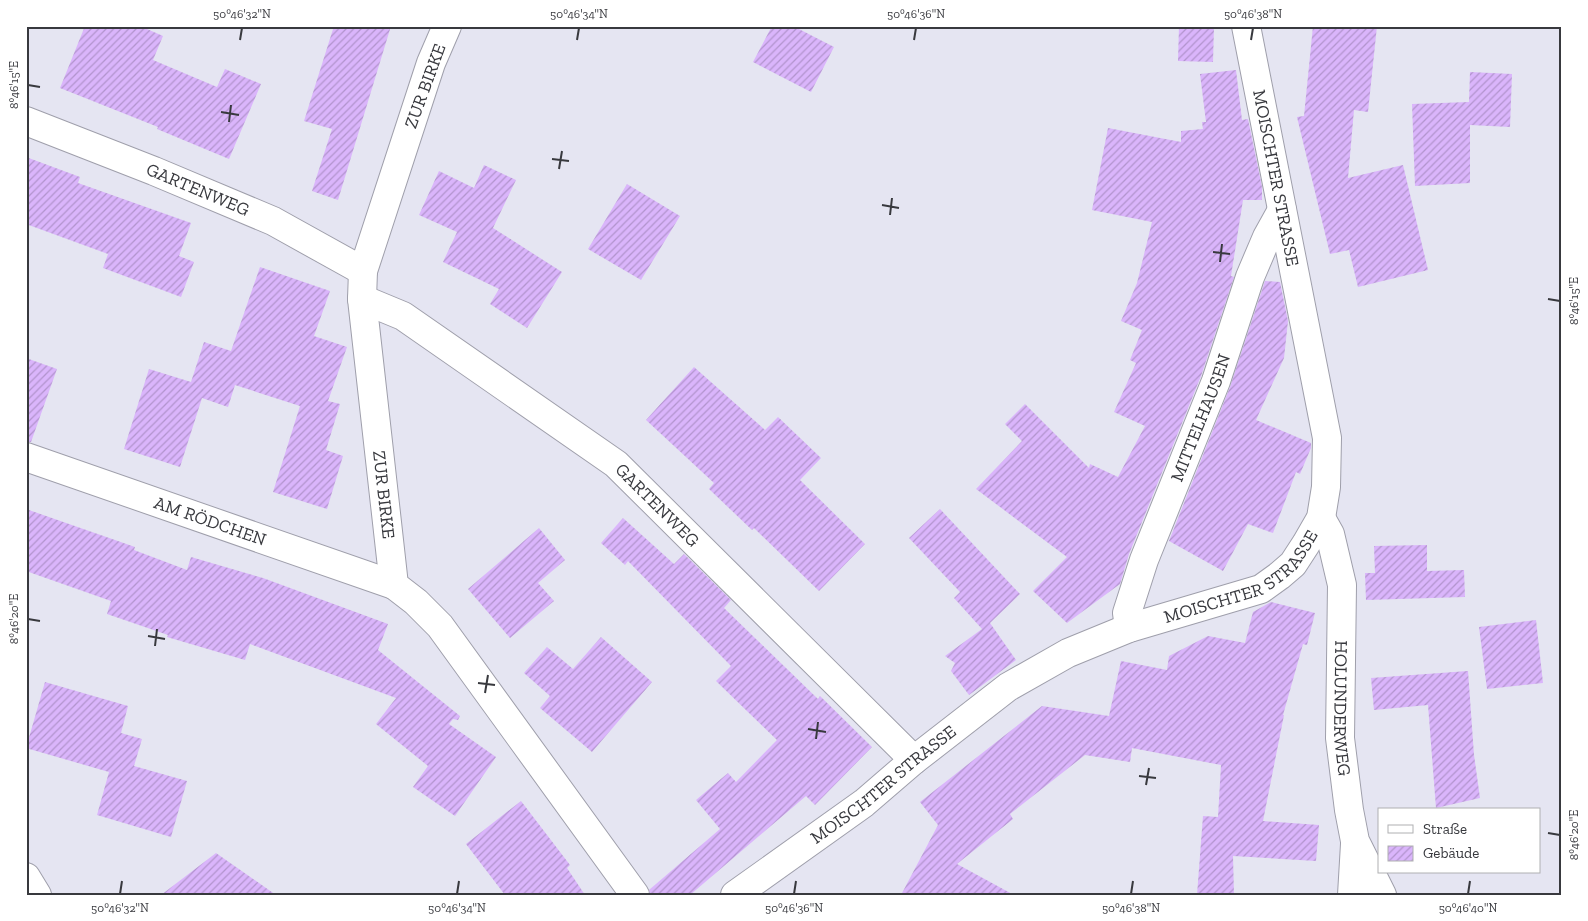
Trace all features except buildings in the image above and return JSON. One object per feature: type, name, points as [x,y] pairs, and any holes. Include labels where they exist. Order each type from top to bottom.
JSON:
[{"type":"street","name":"ZUR BIRKE","points":[[394,585],[362,299],[363,271],[431,63],[447,26]]},
{"type":"street","name":"MOISCHTER STRASSE","points":[[736,895],[864,803],[914,760],[1008,687],[1068,653],[1129,628],[1261,589],[1292,564],[1306,544],[1321,518],[1326,487],[1327,438],[1246,26]]},
{"type":"street","name":"GARTENWEG","points":[[26,121],[154,171],[273,221],[363,271]]},
{"type":"street","name":"MITTELHAUSEN","points":[[1129,628],[1127,613],[1144,560],[1216,381],[1250,277],[1267,237],[1282,210]]},
{"type":"street","name":"GARTENWEG","points":[[362,299],[403,316],[616,464],[914,760]]},
{"type":"street","name":"AM RÖDCHEN","points":[[26,457],[394,585]]},
{"type":"street","name":"HOLUNDERWEG","points":[[1321,518],[1330,534],[1342,585],[1340,738],[1349,810],[1356,841],[1382,895]]},
{"type":"street","points":[[394,585],[416,602],[440,626],[635,895]]},
{"type":"street","points":[[1352,895],[1356,841]]},
{"type":"street","points":[[26,877],[37,895]]}]
